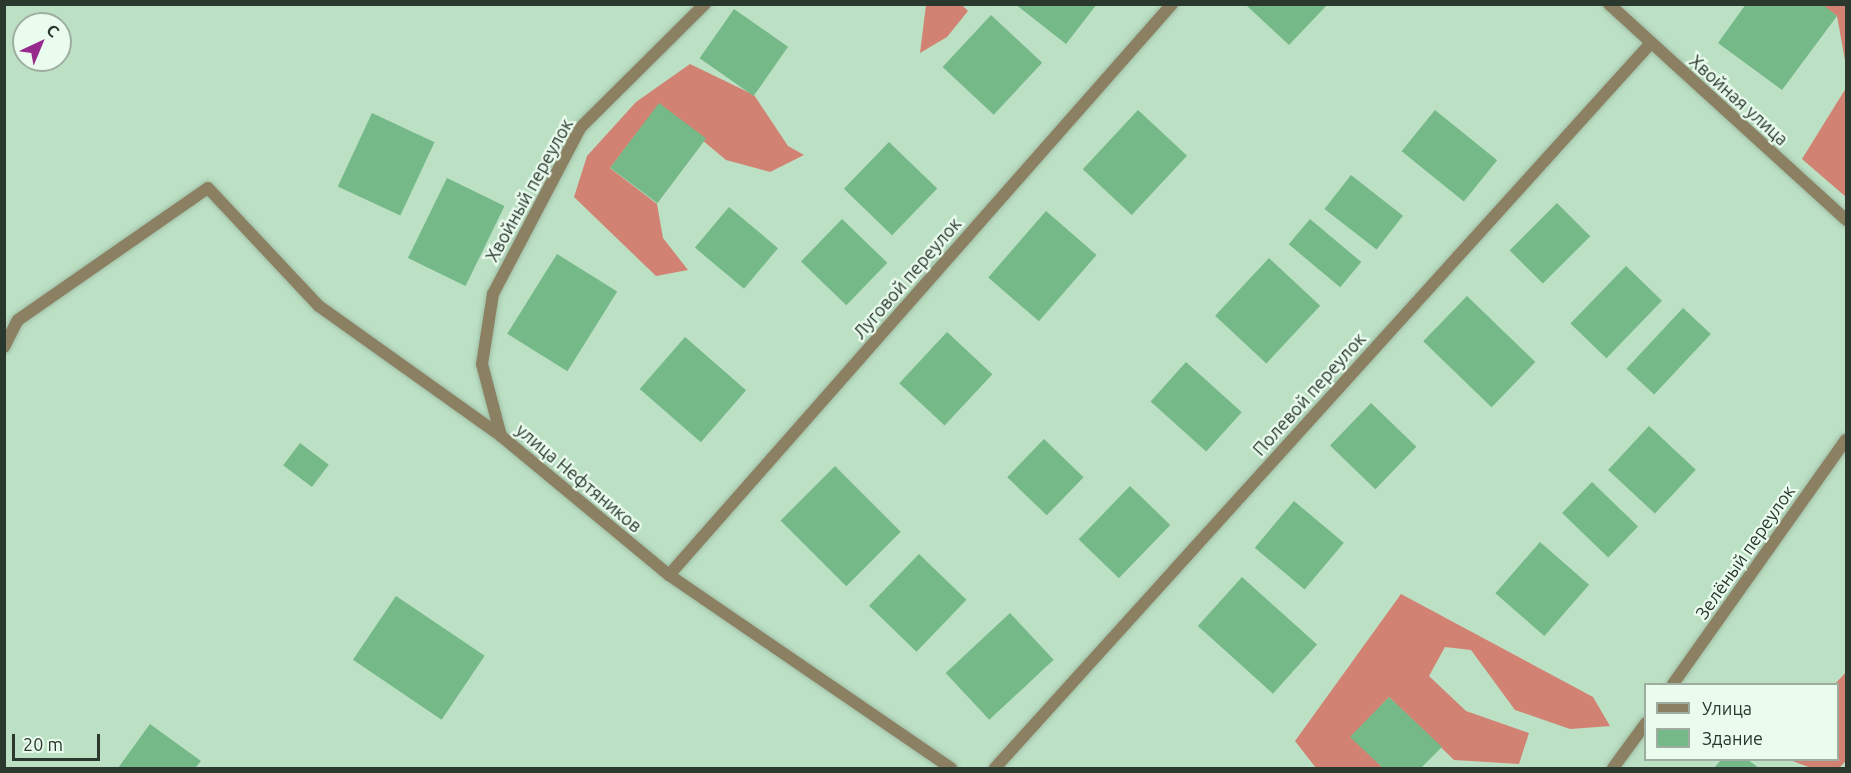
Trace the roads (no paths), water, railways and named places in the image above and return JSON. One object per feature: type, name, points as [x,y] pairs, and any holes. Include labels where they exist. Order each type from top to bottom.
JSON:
[{"type":"street","name":"Хвойный переулок","points":[[501,436],[482,364],[493,294],[580,128],[705,4]]},
{"type":"street","name":"Луговой переулок","points":[[669,575],[1172,4]]},
{"type":"street","name":"Хвойная улица","points":[[1609,4],[1650,44],[1846,220]]},
{"type":"street","name":"Полевой переулок","points":[[995,768],[1650,44]]},
{"type":"street","name":"улица Нефтяников","points":[[4,347],[18,320],[208,188],[319,306],[501,436],[669,575],[951,768]]},
{"type":"street","name":"Зелёный переулок","points":[[1674,683],[1846,440]]},
{"type":"street","points":[[1614,768],[1644,726]]}]
